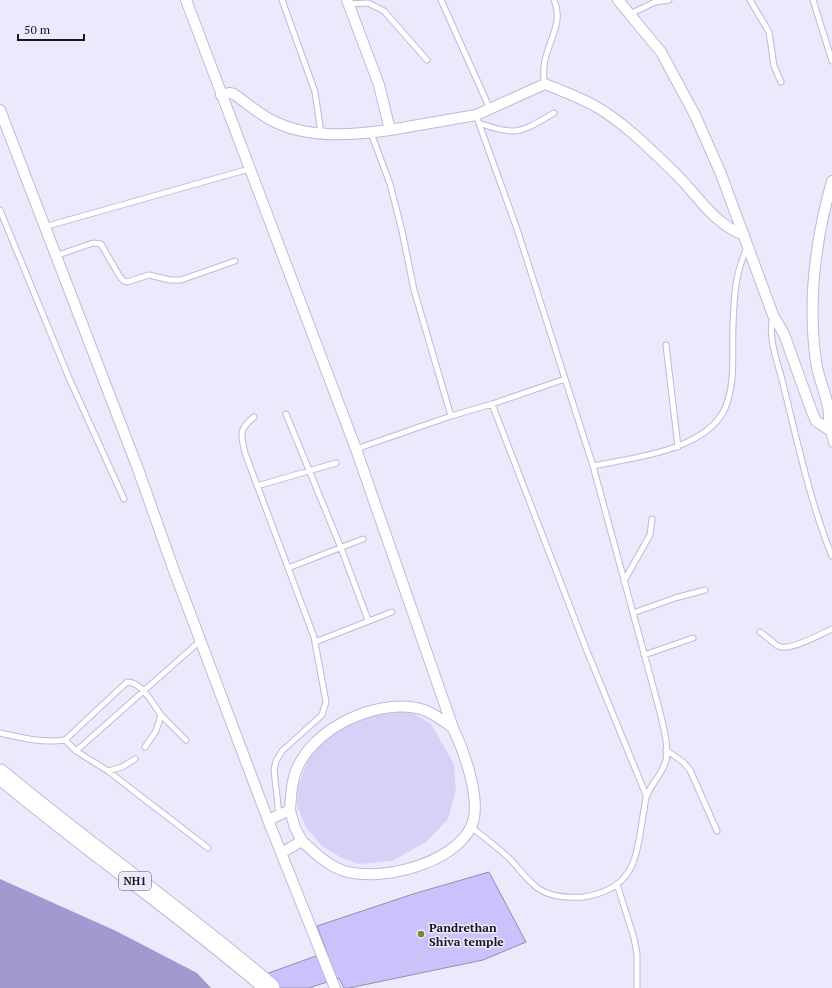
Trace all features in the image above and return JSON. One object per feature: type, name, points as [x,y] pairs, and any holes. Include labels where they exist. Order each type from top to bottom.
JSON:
[{"type":"highway","name":"NH1","points":[[0,774],[88,845],[194,925],[270,988]]},
{"type":"highway","name":"NH1","points":[[0,785],[53,830],[173,921],[257,988]]},
{"type":"street","points":[[186,0],[356,449],[453,728],[464,754],[475,798],[471,827],[460,842],[433,860],[395,873],[373,875],[343,871],[324,860],[302,841],[295,828],[290,810],[293,780],[296,770],[311,746],[330,730],[360,714],[390,706],[414,708],[436,715],[453,728]]},
{"type":"street","points":[[618,0],[661,52],[680,84],[710,145],[773,315],[784,334],[814,417],[821,426],[828,428],[830,416],[816,362],[813,320],[816,251],[822,218],[832,181]]},
{"type":"street","points":[[348,2],[378,84],[390,130]]},
{"type":"street","points":[[221,95],[229,93],[234,94],[275,122],[290,127],[321,133],[371,133],[478,119],[490,109],[545,84],[596,107],[625,128],[677,175],[721,222],[735,232],[744,235]]},
{"type":"street","points":[[0,110],[138,469],[200,640],[268,820],[335,988]]},
{"type":"street","points":[[268,820],[290,810]]},
{"type":"street","points":[[281,853],[302,841]]},
{"type":"lane","points":[[282,0],[315,92],[321,133]]},
{"type":"lane","points":[[441,0],[490,109]]},
{"type":"lane","points":[[545,84],[543,76],[544,62],[558,14],[554,0]]},
{"type":"lane","points":[[630,14],[654,1],[669,0]]},
{"type":"lane","points":[[750,0],[769,32],[774,66],[781,82]]},
{"type":"lane","points":[[812,0],[832,60]]},
{"type":"lane","points":[[348,2],[368,3],[384,11],[427,60]]},
{"type":"lane","points":[[478,119],[505,132],[521,131],[554,113]]},
{"type":"lane","points":[[471,827],[509,859],[538,888],[547,893],[575,898],[597,895],[610,890],[617,884],[630,869],[636,858],[646,796],[661,773],[666,760],[666,750],[660,712],[593,466],[517,229],[478,119]]},
{"type":"lane","points":[[371,133],[390,184],[402,231],[414,290],[451,416]]},
{"type":"lane","points":[[44,227],[249,169]]},
{"type":"lane","points":[[0,210],[70,378],[124,499]]},
{"type":"lane","points":[[56,256],[93,243],[101,244],[120,277],[127,282],[149,275],[170,280],[181,280],[235,261]]},
{"type":"lane","points":[[593,466],[678,447],[695,440],[706,432],[725,409],[728,400],[736,278],[740,263],[748,245]]},
{"type":"lane","points":[[773,315],[771,332],[793,426],[821,528],[832,556]]},
{"type":"lane","points":[[666,345],[678,447]]},
{"type":"lane","points":[[356,449],[565,379]]},
{"type":"lane","points":[[492,404],[587,651],[646,796]]},
{"type":"lane","points":[[286,414],[310,470],[368,620]]},
{"type":"lane","points":[[254,417],[244,425],[241,435],[245,453],[315,642],[326,702],[322,715],[282,751],[276,761],[274,770],[279,815]]},
{"type":"lane","points":[[828,428],[832,444]]},
{"type":"lane","points":[[257,486],[336,463]]},
{"type":"lane","points":[[624,581],[650,535],[652,519]]},
{"type":"lane","points":[[288,568],[363,539]]},
{"type":"lane","points":[[633,613],[669,600],[705,590]]},
{"type":"lane","points":[[315,642],[368,620],[392,612]]},
{"type":"lane","points":[[760,632],[778,646],[783,647],[793,646],[832,629]]},
{"type":"lane","points":[[644,655],[693,638]]},
{"type":"lane","points":[[76,751],[200,640]]},
{"type":"lane","points":[[0,733],[29,740],[49,742],[65,740],[127,682],[131,682],[144,691],[161,715],[186,740]]},
{"type":"lane","points":[[145,747],[156,731],[161,715]]},
{"type":"lane","points":[[65,740],[76,751],[108,771],[208,848]]},
{"type":"lane","points":[[666,750],[683,762],[690,770],[717,831]]},
{"type":"lane","points":[[108,771],[122,767],[135,759]]},
{"type":"lane","points":[[617,884],[634,938],[637,954],[637,988]]},
{"type":"shaded area","points":[[409,711],[431,724],[454,764],[456,790],[448,819],[426,842],[392,861],[359,864],[342,858],[322,846],[306,827],[297,806],[298,785],[312,751],[351,720],[374,712]]},
{"type":"shaded area","points":[[0,879],[116,931],[197,973],[211,988],[0,988]]},
{"type":"building","name":"Pandrethan Shiva temple","points":[[489,872],[526,942],[483,960],[349,988],[344,988],[339,978],[309,988],[281,988],[266,974],[327,952],[317,926],[413,894]]},
{"type":"place","name":"Pandrethan Shiva temple","points":[[421,934]]}]
